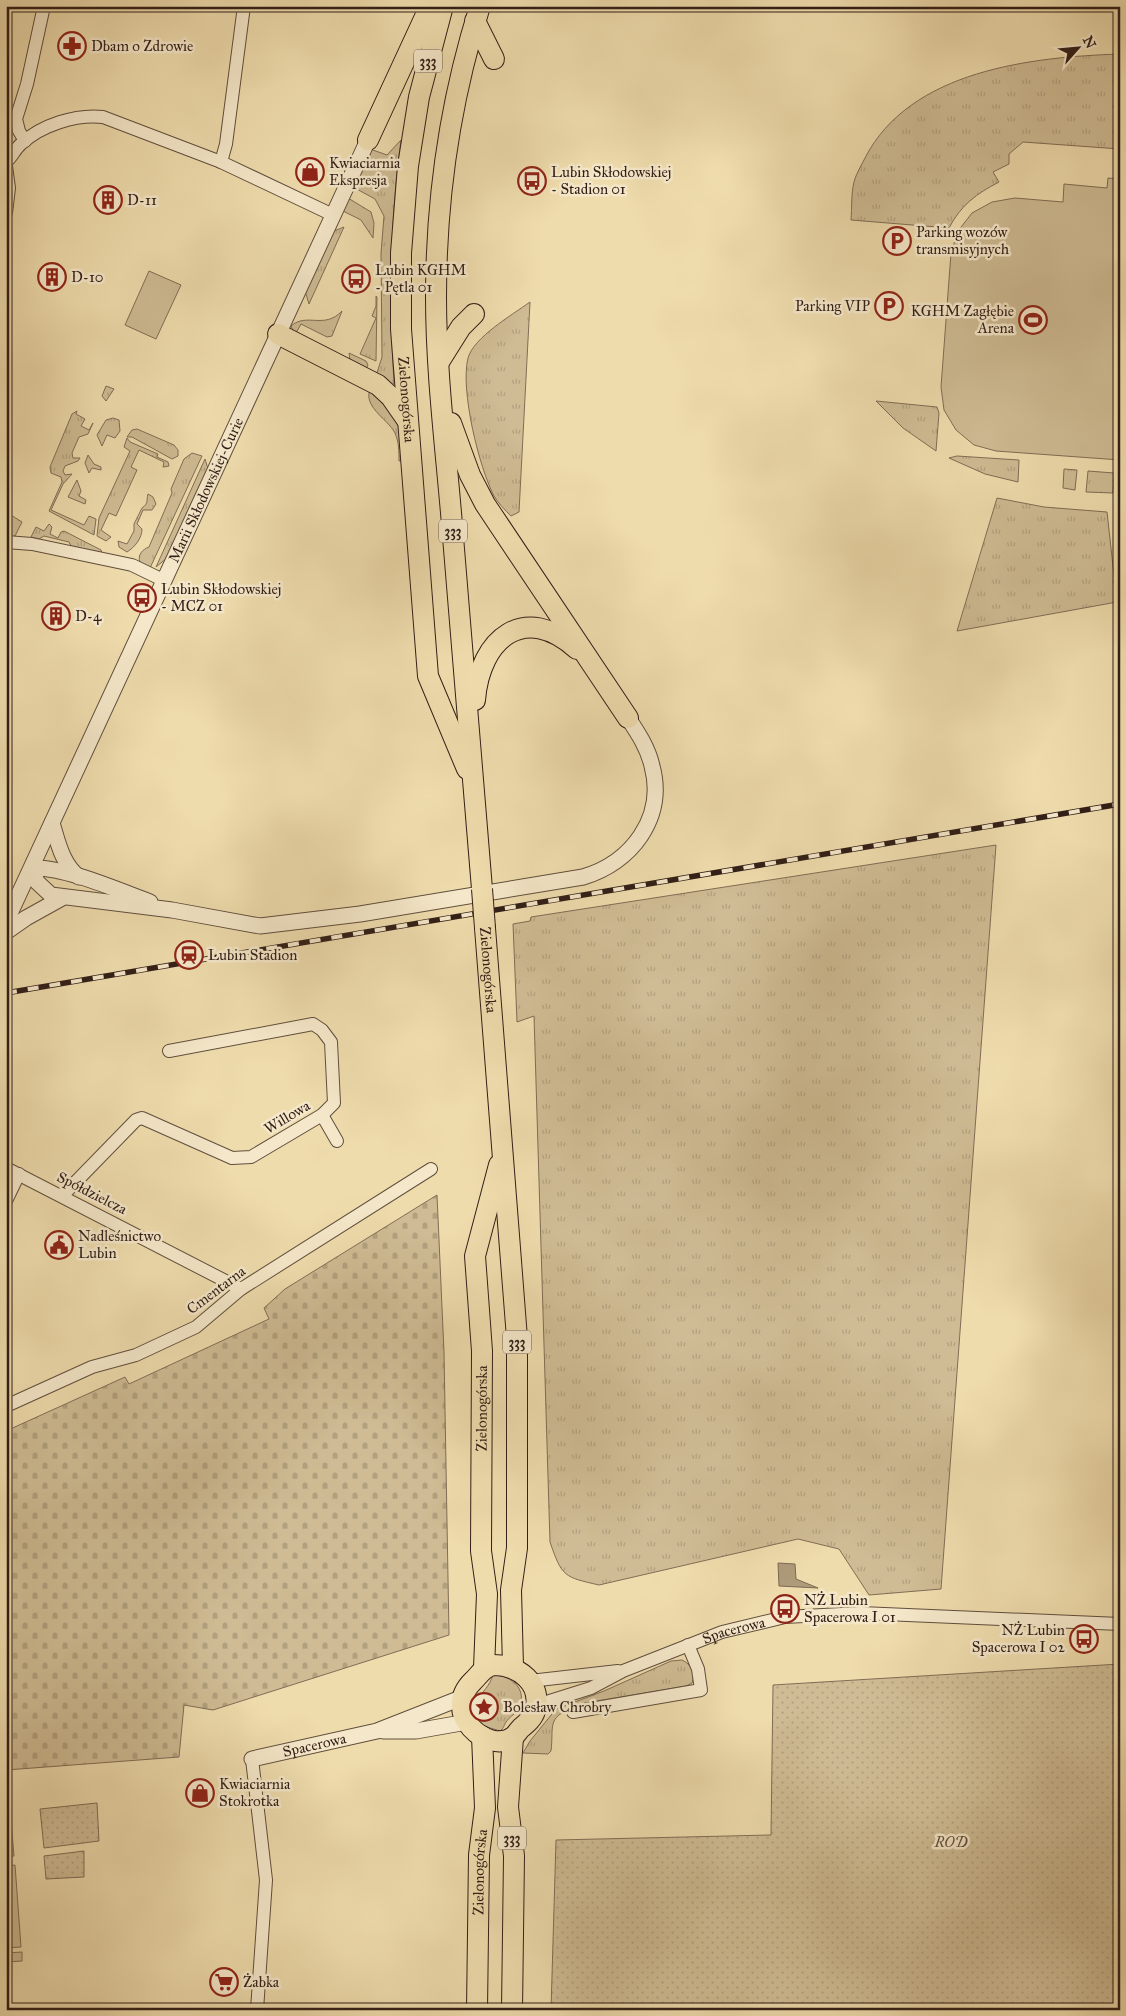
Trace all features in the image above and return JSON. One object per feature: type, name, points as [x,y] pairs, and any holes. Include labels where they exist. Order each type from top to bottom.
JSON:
[{"type":"main road","points":[[368,140],[430,6]]},
{"type":"main road","name":"Zielonogórska","points":[[443,6],[418,106],[403,209],[400,298],[407,420],[428,676],[474,787]]},
{"type":"main road","points":[[478,14],[494,59]]},
{"type":"main road","name":"Zielonogórska","points":[[478,14],[451,120],[441,191],[436,298],[441,398],[514,1284],[518,1362],[517,1548],[511,1590],[513,1667]]},
{"type":"main road","points":[[439,362],[461,327],[474,314]]},
{"type":"main road","points":[[278,334],[378,385],[391,397],[407,420]]},
{"type":"main road","points":[[441,398],[468,470],[484,502],[628,718]]},
{"type":"main road","points":[[471,749],[476,680],[486,656],[501,638],[523,629],[544,629],[562,638],[587,658]]},
{"type":"main road","name":"Zielonogórska","points":[[484,1668],[487,1594],[481,1551],[482,1351],[474,1256],[503,1153]]},
{"type":"main road","points":[[493,1665],[513,1667],[530,1681],[535,1692],[536,1705],[531,1719],[513,1737],[497,1740],[482,1736],[467,1722],[462,1711],[461,1698],[467,1687],[484,1668],[493,1665]]},
{"type":"main road","name":"Zielonogórska","points":[[477,2010],[479,1855],[485,1808],[482,1736]]},
{"type":"main road","name":"Zielonogórska","points":[[512,2010],[514,1856],[508,1807],[513,1737]]},
{"type":"street","points":[[25,141],[19,132],[16,120],[27,84],[44,6]]},
{"type":"street","points":[[221,162],[226,144],[244,6]]},
{"type":"street","points":[[6,162],[25,141],[58,124],[89,116],[103,117],[221,162],[333,215]]},
{"type":"street","name":"Marii Skłodowskiej-Curie","points":[[6,922],[368,140]]},
{"type":"street","points":[[6,166],[9,188],[6,213]]},
{"type":"street","points":[[6,542],[32,544],[132,565],[165,581]]},
{"type":"street","points":[[172,910],[80,878],[45,868],[32,868],[34,878],[40,887],[50,895],[62,898],[172,910],[237,923],[276,925],[521,889],[583,877],[598,872],[618,860],[636,844],[648,824],[654,804],[655,785],[651,762],[628,718]]},
{"type":"street","points":[[52,823],[68,868],[80,878]]},
{"type":"street","points":[[6,932],[26,918],[62,898]]},
{"type":"street","name":"Willowa","points":[[62,1196],[136,1120],[142,1118],[232,1158],[251,1157],[322,1115],[334,1103],[331,1042],[322,1030],[313,1024],[169,1051]]},
{"type":"street","points":[[322,1115],[337,1141]]},
{"type":"street","name":"Spółdzielcza","points":[[6,1168],[242,1289]]},
{"type":"street","name":"Cmentarna","points":[[6,1406],[92,1367],[136,1355],[196,1327],[242,1289],[431,1170]]},
{"type":"street","points":[[6,1201],[19,1174]]},
{"type":"street","name":"Spacerowa","points":[[536,1705],[590,1688],[622,1670],[688,1645],[750,1625],[786,1618],[828,1613],[889,1613],[1120,1624]]},
{"type":"street","points":[[573,1712],[701,1690],[698,1669],[688,1645]]},
{"type":"street","name":"Spacerowa","points":[[530,1681],[622,1670]]},
{"type":"street","name":"Spacerowa","points":[[252,1759],[376,1731],[461,1698]]},
{"type":"street","name":"Spacerowa","points":[[376,1731],[416,1731],[467,1722]]},
{"type":"street","points":[[252,1759],[266,1880],[257,2010]]},
{"type":"green space","points":[[1120,54],[1120,149],[1023,142],[1009,154],[1009,164],[993,172],[999,182],[970,201],[949,228],[851,220],[852,196],[857,173],[885,128],[911,105],[942,87],[976,74],[1049,59]]},
{"type":"green space","points":[[401,140],[397,170],[391,261],[394,383],[392,385],[376,376],[382,357],[381,253],[384,216],[375,199],[353,187],[370,149],[387,155]]},
{"type":"green space","name":"KGHM Zagłębie Arena","points":[[1108,178],[1120,179],[1120,460],[996,451],[974,445],[956,430],[944,410],[941,387],[951,253],[958,231],[972,213],[992,202],[1015,198],[1063,202],[1064,184],[1107,188]]},
{"type":"green space","points":[[348,198],[371,212],[374,223],[373,238],[361,220],[343,211]]},
{"type":"green space","points":[[344,227],[309,304],[305,291],[334,231]]},
{"type":"green space","points":[[149,271],[181,285],[156,339],[125,325]]},
{"type":"green space","points":[[377,297],[376,361],[360,354],[376,318],[372,316],[376,306]]},
{"type":"green space","points":[[530,302],[519,512],[511,516],[494,496],[482,467],[472,428],[466,372],[468,358],[478,342],[494,327]]},
{"type":"green space","points":[[342,311],[332,336],[327,337],[301,324],[295,335],[291,326],[303,320],[329,319]]},
{"type":"green space","points":[[349,353],[366,361],[368,365],[365,371],[350,360]]},
{"type":"green space","points":[[106,386],[114,389],[106,401],[102,396]]},
{"type":"green space","points":[[371,387],[400,425],[403,461],[399,461],[398,443],[395,433],[376,412],[369,400]]},
{"type":"green space","points":[[876,401],[937,407],[939,413],[936,451],[903,428]]},
{"type":"green space","points":[[77,411],[76,414],[85,419],[81,426],[89,430],[93,423],[88,434],[79,437],[72,453],[73,458],[80,458],[78,461],[65,466],[63,471],[65,475],[72,474],[63,484],[51,510],[84,525],[89,516],[96,519],[94,535],[49,511],[62,482],[61,477],[51,473],[50,467],[72,414]]},
{"type":"green space","points":[[113,418],[119,420],[120,431],[115,438],[107,435],[102,446],[97,435],[106,420]]},
{"type":"green space","points":[[137,429],[174,445],[178,450],[178,456],[172,459],[132,437],[127,437],[132,430]]},
{"type":"green space","points":[[127,438],[130,442],[158,454],[157,457],[168,462],[169,466],[163,467],[164,462],[139,450],[131,467],[137,470],[116,516],[109,513],[101,530],[111,537],[106,541],[97,536],[99,518],[130,451],[124,447]]},
{"type":"green space","points":[[192,453],[202,456],[150,568],[140,562],[140,555],[149,547],[184,459]]},
{"type":"green space","points":[[88,455],[94,464],[101,467],[101,470],[92,468],[89,473],[85,463]]},
{"type":"green space","points":[[957,456],[1019,460],[1018,482],[985,474],[949,458]]},
{"type":"green space","points":[[205,459],[208,469],[167,558],[156,567]]},
{"type":"green space","points":[[1064,469],[1077,470],[1075,490],[1063,488]]},
{"type":"green space","points":[[1088,471],[1114,473],[1113,493],[1086,492]]},
{"type":"green space","points":[[77,480],[81,491],[79,496],[86,500],[85,504],[68,497]]},
{"type":"green space","points":[[148,494],[153,497],[156,504],[152,510],[143,510],[137,524],[142,529],[141,536],[127,552],[119,547],[118,541],[127,544],[134,531],[134,524],[146,503]]},
{"type":"green space","points":[[997,498],[1044,507],[1107,512],[1117,602],[957,631]]},
{"type":"green space","points":[[6,512],[22,522],[15,536],[6,537]]},
{"type":"green space","points":[[49,524],[52,527],[50,534],[58,538],[61,532],[64,531],[101,550],[102,553],[72,548],[69,542],[44,536],[39,539],[31,537],[36,527],[44,531]]},
{"type":"green space","points":[[996,845],[941,1589],[869,1595],[839,1549],[798,1539],[599,1585],[571,1577],[562,1569],[550,1542],[534,1016],[517,1022],[513,924],[530,921],[531,917]]},
{"type":"green space","points":[[437,1195],[444,1352],[449,1635],[213,1710],[184,1705],[179,1757],[6,1770],[6,1431],[125,1377],[129,1384],[269,1319],[264,1308],[285,1289]]},
{"type":"green space","points":[[682,1660],[692,1669],[692,1683],[686,1686],[573,1705],[573,1708],[564,1711],[555,1719],[552,1730],[551,1751],[548,1754],[523,1753],[530,1741],[556,1709],[604,1691],[671,1661]]},
{"type":"green space","name":"ROD","points":[[1120,1664],[1120,2010],[551,2010],[556,1840],[771,1835],[773,1685]]},
{"type":"green space","points":[[493,1675],[512,1681],[517,1685],[521,1697],[517,1711],[507,1720],[500,1731],[484,1726],[475,1711],[478,1699]]},
{"type":"green space","points":[[97,1803],[99,1841],[44,1848],[40,1809]]},
{"type":"green space","points":[[11,1821],[14,1856],[6,1857],[6,1822]]},
{"type":"green space","points":[[84,1851],[84,1877],[46,1879],[44,1856]]},
{"type":"green space","points":[[15,1865],[21,1947],[6,1948],[6,1866]]},
{"type":"green space","points":[[22,1952],[22,1961],[6,1962],[6,1953]]},
{"type":"shaded area","points":[[778,1563],[795,1564],[796,1579],[818,1588],[779,1586]]},
{"type":"railway","points":[[6,993],[1120,804]]},
{"type":"place","name":"Dbam o Zdrowie","points":[[72,46]]},
{"type":"place","name":"Kwiaciarnia Ekspresja","points":[[310,172]]},
{"type":"place","name":"Lubin Skłodowskiej - Stadion 01","points":[[532,181]]},
{"type":"place","name":"D-11","points":[[108,200]]},
{"type":"place","name":"Parking wozów transmisyjnych","points":[[897,241]]},
{"type":"place","name":"D-10","points":[[52,277]]},
{"type":"place","name":"Lubin KGHM - Pętla 01","points":[[356,279]]},
{"type":"place","name":"Parking VIP","points":[[889,306]]},
{"type":"place","name":"KGHM Zagłębie Arena","points":[[1033,320]]},
{"type":"place","name":"Lubin Skłodowskiej - MCZ 01","points":[[142,598]]},
{"type":"place","name":"D-4","points":[[56,616]]},
{"type":"place","name":"Lubin Stadion","points":[[189,955]]},
{"type":"place","name":"Nadleśnictwo Lubin","points":[[59,1245]]},
{"type":"place","name":"NŻ Lubin Spacerowa I 01","points":[[785,1609]]},
{"type":"place","name":"NŻ Lubin Spacerowa I 02","points":[[1084,1639]]},
{"type":"place","name":"Bolesław Chrobry","points":[[484,1707]]},
{"type":"place","name":"Kwiaciarnia Stokrotka","points":[[200,1793]]},
{"type":"place","name":"Żabka","points":[[224,1982]]}]
